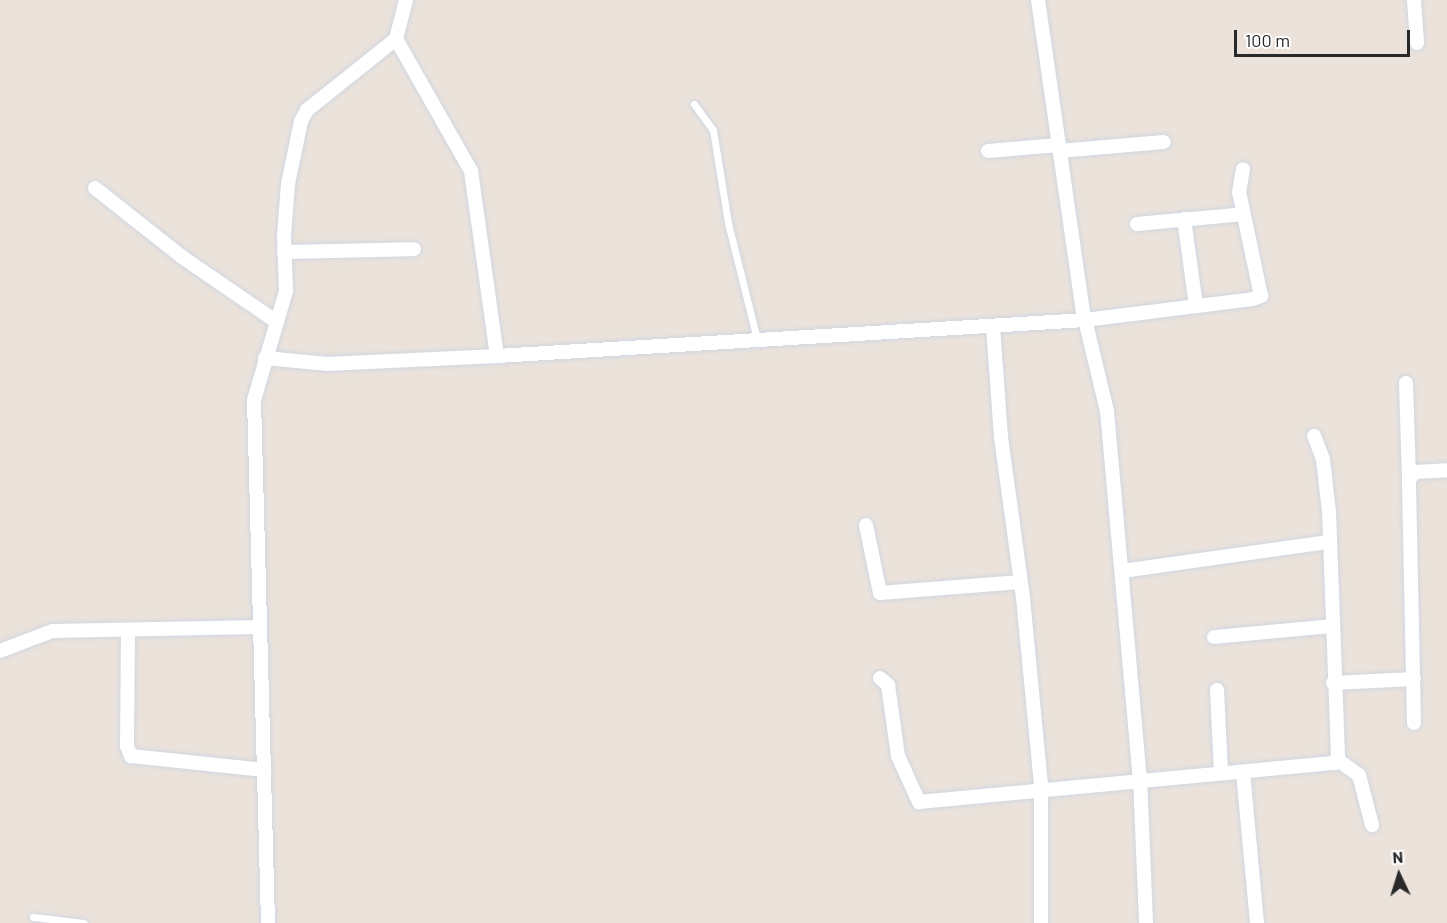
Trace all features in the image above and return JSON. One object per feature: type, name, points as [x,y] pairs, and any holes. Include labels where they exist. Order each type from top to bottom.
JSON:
[{"type":"street","points":[[265,923],[264,770],[254,400],[286,291],[284,252],[288,184],[304,115],[396,39],[406,0]]},
{"type":"street","points":[[1038,0],[1085,320],[1107,411],[1140,778],[1146,923]]},
{"type":"street","points":[[1414,0],[1417,43]]},
{"type":"street","points":[[396,39],[471,171],[496,356]]},
{"type":"street","points":[[988,151],[1164,142]]},
{"type":"street","points":[[265,358],[328,364],[993,326],[1085,320],[1261,296],[1239,192],[1243,169]]},
{"type":"street","points":[[95,188],[182,257],[277,322]]},
{"type":"street","points":[[1137,224],[1244,214]]},
{"type":"street","points":[[1184,219],[1196,306]]},
{"type":"street","points":[[284,252],[414,249]]},
{"type":"street","points":[[993,326],[1002,437],[1021,582],[1042,790],[1041,923]]},
{"type":"street","points":[[1406,383],[1414,723]]},
{"type":"street","points":[[1314,436],[1326,481],[1338,760]]},
{"type":"street","points":[[1409,477],[1414,472],[1447,470]]},
{"type":"street","points":[[866,525],[880,593],[1021,582]]},
{"type":"street","points":[[1122,571],[1329,542]]},
{"type":"street","points":[[1214,637],[1332,626]]},
{"type":"street","points":[[0,651],[52,631],[260,627]]},
{"type":"street","points":[[128,630],[127,746],[131,756],[264,770]]},
{"type":"street","points":[[880,678],[888,685],[898,756],[919,802],[1140,778],[1243,772],[1338,760],[1359,775],[1372,825]]},
{"type":"street","points":[[1333,683],[1412,680]]},
{"type":"street","points":[[1217,690],[1221,772]]},
{"type":"street","points":[[1243,772],[1257,923]]},
{"type":"lane","points":[[694,104],[712,130],[728,223],[742,267],[757,339]]},
{"type":"lane","points":[[33,917],[84,923]]}]
